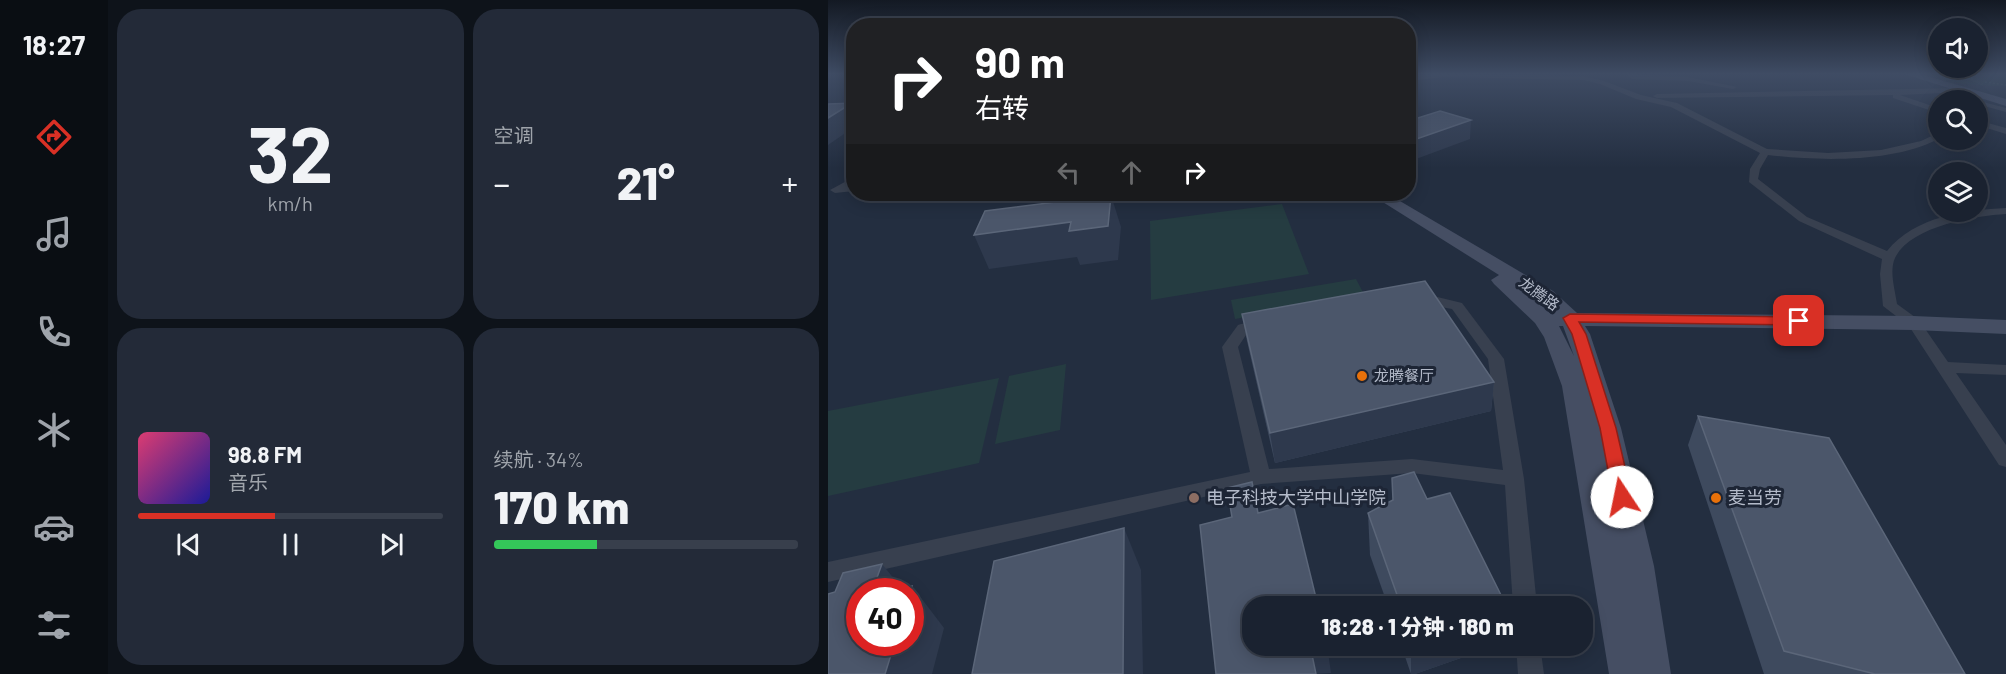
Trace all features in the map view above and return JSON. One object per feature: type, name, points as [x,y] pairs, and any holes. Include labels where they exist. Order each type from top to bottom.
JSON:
[{"type":"street","points":[[1675,105],[1765,152],[1782,155],[1880,152],[1913,147],[1928,140]]},
{"type":"street","points":[[1990,105],[2006,110]]},
{"type":"street","points":[[1988,126],[2006,131]]},
{"type":"street","points":[[1765,152],[1755,169],[1753,180],[1803,219],[1889,257]]},
{"type":"street","points":[[846,184],[835,190],[846,189]]},
{"type":"street","name":"龙腾路","points":[[1373,201],[1500,279],[1544,319],[1555,337],[1574,386],[1641,673]]},
{"type":"street","name":"龙腾路","points":[[1390,201],[1546,295],[1570,318],[1579,334],[1608,428],[1636,566],[1641,673]]},
{"type":"street","points":[[2006,211],[1954,217],[1908,238],[1889,257],[1887,263],[1890,306],[1914,322],[2006,460]]},
{"type":"street","points":[[1402,302],[1425,298],[1458,306],[1496,359],[1514,479],[1524,596]]},
{"type":"street","points":[[1544,319],[1914,322],[2006,327]]},
{"type":"street","points":[[1261,477],[1230,347],[1243,328],[1277,323]]},
{"type":"street","points":[[1943,367],[2006,370]]},
{"type":"street","points":[[828,572],[1261,477],[1412,466],[1514,479]]},
{"type":"street","points":[[1529,656],[1531,674]]},
{"type":"green space","points":[[1282,204],[1309,274],[1151,300],[1150,221]]},
{"type":"green space","points":[[1356,279],[1365,296],[1235,319],[1231,300]]},
{"type":"green space","points":[[1066,364],[1060,430],[995,444],[1009,376]]},
{"type":"green space","points":[[999,378],[979,463],[828,496],[828,411]]},
{"type":"building","points":[[828,105],[846,105],[846,107],[828,118]]},
{"type":"building","points":[[1440,111],[1471,120],[1416,139],[1416,118]]},
{"type":"building","points":[[1064,201],[1110,201],[1108,226],[1069,231],[1071,222],[974,235],[985,211]]},
{"type":"building","name":"龙腾餐厅","points":[[1425,281],[1494,382],[1270,433],[1242,314]]},
{"type":"building","points":[[1698,416],[1829,438],[1965,674],[1875,674],[1784,651]]},
{"type":"building","points":[[1414,472],[1427,499],[1450,493],[1502,596],[1397,596],[1368,513],[1393,500],[1392,478]]},
{"type":"building","points":[[1252,482],[1258,513],[1293,504],[1316,596],[1242,596],[1242,656],[1312,656],[1316,674],[1216,674],[1200,525],[1232,517],[1227,488]]},
{"type":"building","points":[[1124,528],[1123,674],[972,674],[994,561]]},
{"type":"building","points":[[882,564],[877,578],[846,578],[846,656],[891,656],[885,674],[828,674],[828,594],[835,592],[843,573]]},
{"type":"place","name":"龙腾餐厅","points":[[1362,376]]},
{"type":"place","name":"电子科技大学中山学院","points":[[1194,498]]},
{"type":"place","name":"麦当劳","points":[[1716,498]]},
{"type":"route","points":[[1622,497],[1608,428],[1579,334],[1570,318],[1799,321]]}]
